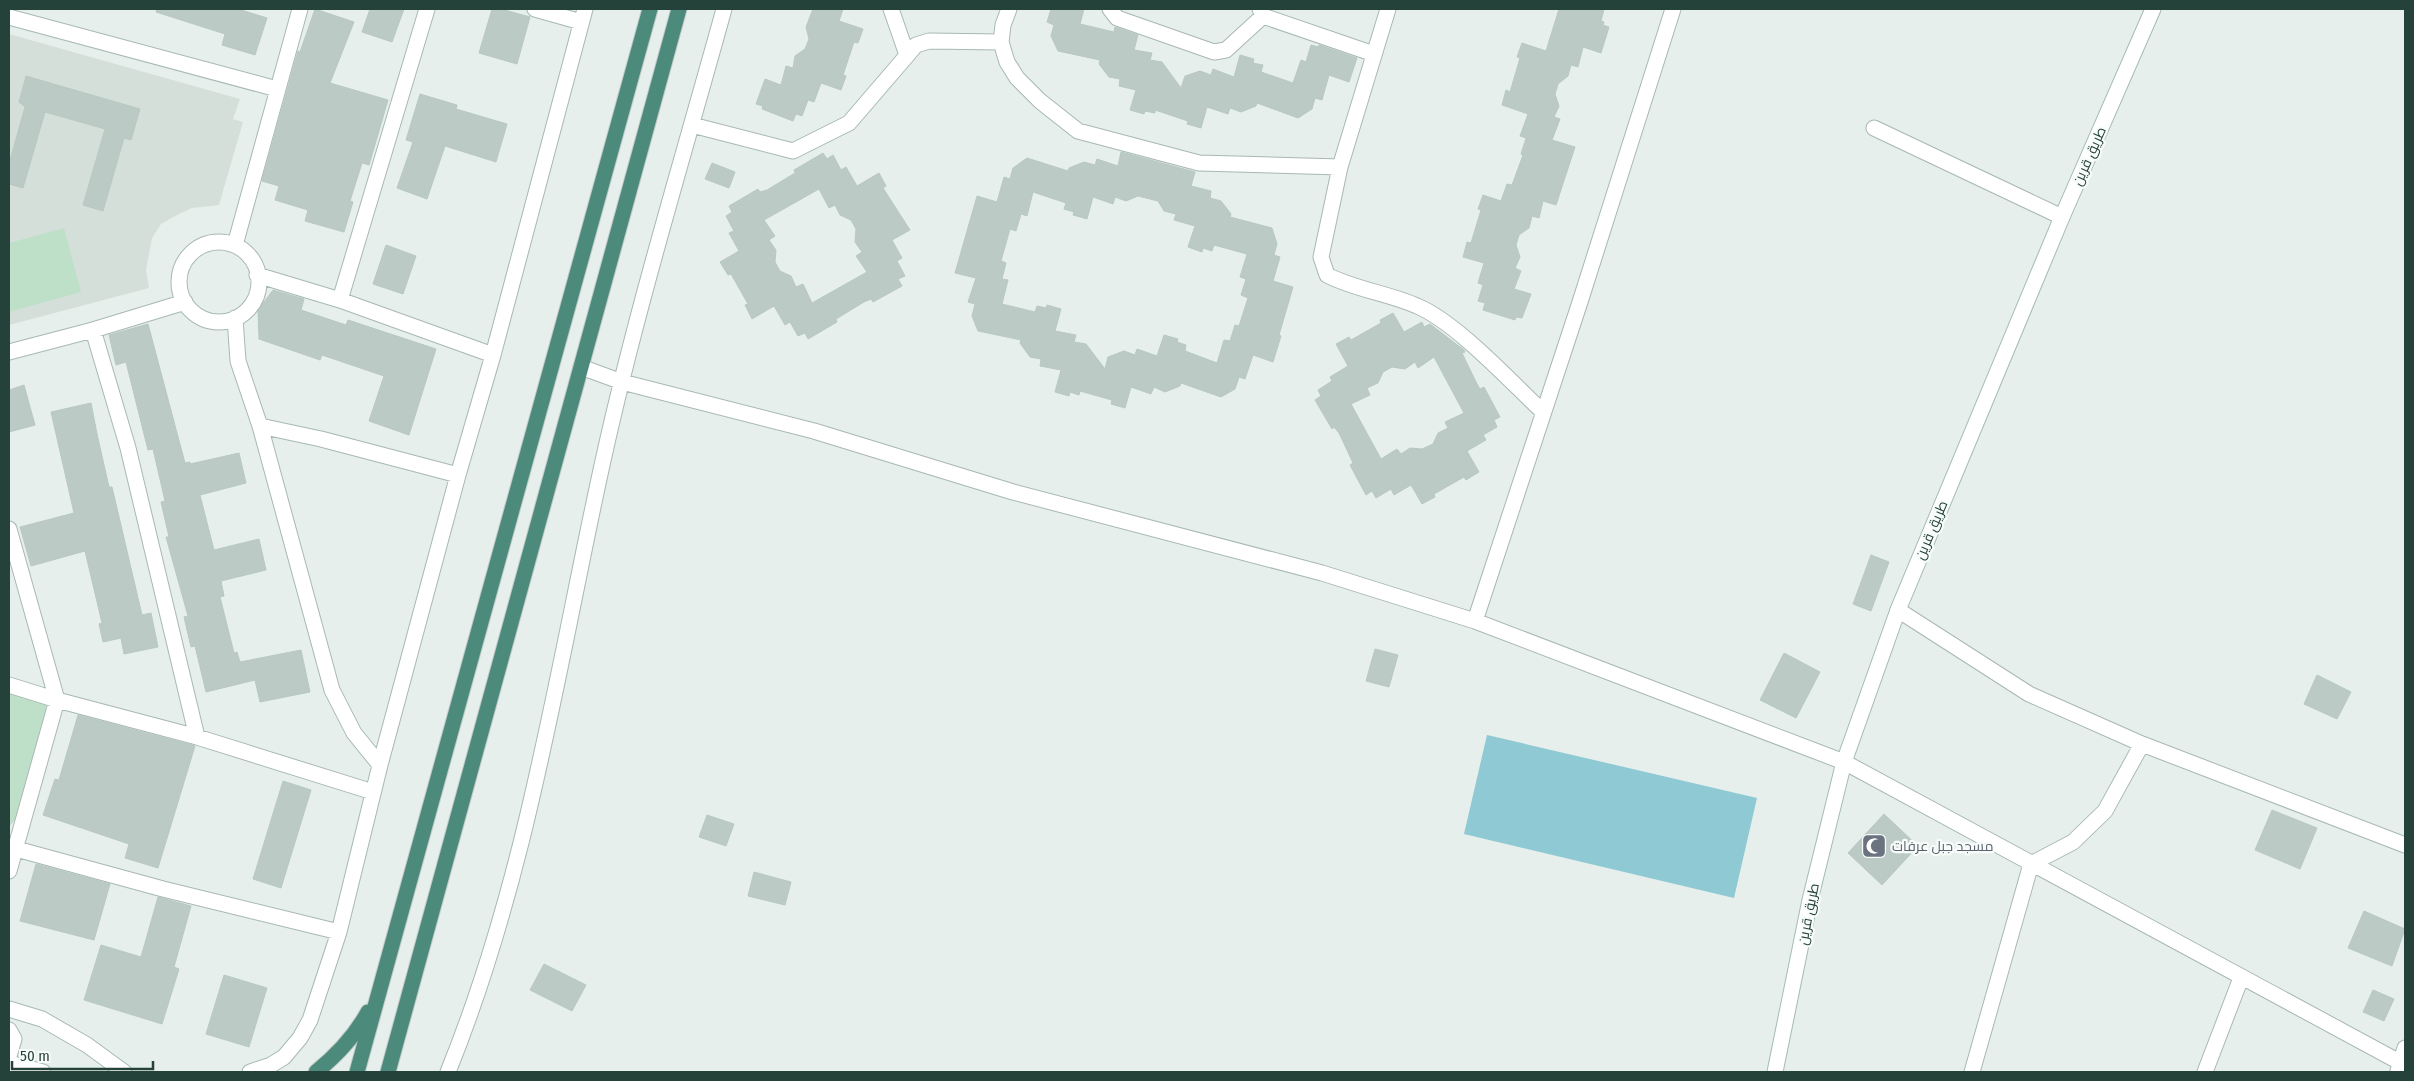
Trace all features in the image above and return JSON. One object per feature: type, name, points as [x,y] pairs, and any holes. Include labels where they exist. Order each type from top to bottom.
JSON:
[{"type":"highway","points":[[357,1072],[650,9]]},
{"type":"highway","points":[[388,1072],[680,9]]},
{"type":"highway","points":[[316,1072],[335,1056],[360,1027],[379,993]]},
{"type":"street","points":[[235,245],[300,9]]},
{"type":"street","points":[[340,300],[427,9]]},
{"type":"street","points":[[250,1072],[271,1065],[284,1057],[300,1038],[310,1020],[339,932],[380,765],[583,15],[535,9]]},
{"type":"street","points":[[448,1072],[484,975],[528,817],[566,647],[599,478],[622,382],[724,9]]},
{"type":"street","points":[[891,9],[907,55]]},
{"type":"street","points":[[1009,9],[1002,25],[1001,42],[1007,62],[1017,78],[1040,101],[1078,131],[1199,163],[1340,167]]},
{"type":"street","points":[[1110,9],[1117,18],[1214,52],[1226,50],[1262,12],[1374,54]]},
{"type":"street","points":[[1388,9],[1340,167],[1321,257],[1327,275],[1346,284],[1419,306],[1444,322],[1543,412]]},
{"type":"street","points":[[1475,620],[1673,9]]},
{"type":"street","name":"طريق قرين","points":[[1775,1072],[1810,900],[1844,762],[1898,610],[2062,217],[2153,9]]},
{"type":"street","points":[[9,17],[277,89]]},
{"type":"street","points":[[692,125],[793,152],[849,123],[916,45],[929,41],[1001,42]]},
{"type":"street","points":[[1874,128],[2062,217]]},
{"type":"street","points":[[223,242],[235,245],[245,251],[252,259],[257,275],[257,292],[253,303],[245,312],[224,322],[212,321],[192,311],[180,291],[179,278],[182,266],[189,256],[199,248],[210,243],[223,242]]},
{"type":"street","points":[[257,275],[340,300],[492,355]]},
{"type":"street","points":[[9,352],[93,330],[185,302]]},
{"type":"street","points":[[235,318],[238,361],[260,426],[332,690],[354,733],[380,765]]},
{"type":"street","points":[[93,330],[128,448],[197,737]]},
{"type":"street","points":[[581,367],[622,382],[814,431],[1013,492],[1322,574],[1475,620],[1844,762],[2401,1067],[2405,1048]]},
{"type":"street","points":[[260,426],[321,438],[458,475]]},
{"type":"street","points":[[9,529],[57,700],[12,848],[9,871]]},
{"type":"street","points":[[1898,610],[2028,694],[2142,744],[2405,845]]},
{"type":"street","points":[[9,685],[57,700],[197,737],[373,792]]},
{"type":"street","points":[[1972,1072],[2030,864],[2073,842],[2106,811],[2142,744]]},
{"type":"street","points":[[12,848],[163,889],[339,932]]},
{"type":"street","points":[[2205,1072],[2241,978]]},
{"type":"street","points":[[9,1009],[42,1019],[87,1045],[124,1072]]},
{"type":"street","points":[[9,1030],[14,1039],[9,1056]]},
{"type":"street","points":[[9,1063],[43,1072]]},
{"type":"shaded area","points":[[9,34],[240,99],[233,119],[243,122],[219,205],[192,208],[175,216],[161,224],[152,238],[146,270],[149,288],[9,325]]},
{"type":"green space","points":[[64,228],[81,292],[9,312],[9,243]]},
{"type":"green space","points":[[9,691],[41,700],[46,705],[45,718],[17,817],[9,827]]},
{"type":"water","points":[[1487,735],[1757,798],[1734,898],[1464,834]]},
{"type":"building","points":[[157,9],[238,9],[267,18],[255,55],[222,45],[225,34],[156,12]]},
{"type":"building","points":[[315,9],[354,22],[330,83],[388,100],[369,165],[362,163],[350,201],[353,202],[344,232],[305,221],[308,210],[275,200],[279,186],[262,181],[298,51],[300,52]]},
{"type":"building","points":[[370,9],[404,9],[392,42],[362,32]]},
{"type":"building","points":[[492,9],[501,9],[530,17],[517,64],[479,53]]},
{"type":"building","points":[[813,9],[843,9],[839,21],[863,29],[858,43],[854,42],[843,75],[846,76],[841,90],[821,83],[814,102],[808,100],[802,116],[796,114],[793,121],[762,109],[763,106],[756,104],[765,79],[781,85],[786,66],[793,68],[795,56],[805,49],[809,39],[806,27]]},
{"type":"building","points":[[1051,9],[1084,9],[1080,24],[1114,32],[1115,27],[1138,35],[1134,50],[1152,53],[1150,60],[1162,62],[1181,88],[1185,76],[1200,71],[1211,75],[1213,69],[1234,77],[1240,55],[1254,59],[1253,63],[1263,65],[1261,72],[1293,83],[1301,60],[1306,62],[1311,45],[1318,47],[1319,45],[1357,58],[1349,82],[1329,75],[1322,100],[1315,98],[1312,109],[1298,118],[1257,103],[1256,106],[1241,112],[1230,108],[1228,114],[1207,107],[1201,128],[1187,124],[1188,121],[1155,110],[1155,113],[1145,111],[1144,114],[1130,110],[1136,90],[1119,86],[1120,79],[1109,77],[1099,64],[1100,60],[1058,51],[1051,36],[1054,25],[1047,22]]},
{"type":"building","points":[[1559,9],[1604,9],[1601,21],[1604,22],[1603,25],[1609,27],[1601,53],[1583,47],[1578,67],[1571,65],[1568,76],[1558,84],[1555,94],[1559,106],[1554,117],[1560,119],[1552,140],[1575,147],[1556,205],[1543,201],[1539,218],[1532,216],[1529,228],[1519,235],[1516,245],[1520,257],[1515,268],[1521,271],[1514,289],[1531,294],[1522,318],[1516,317],[1515,320],[1483,310],[1485,303],[1478,301],[1483,285],[1478,283],[1484,263],[1463,257],[1467,242],[1471,243],[1481,210],[1478,209],[1483,195],[1501,201],[1507,184],[1512,185],[1523,155],[1521,154],[1526,138],[1520,136],[1528,114],[1502,105],[1506,90],[1510,92],[1520,58],[1517,57],[1522,43],[1546,51]]},
{"type":"building","points":[[26,76],[140,109],[131,140],[124,138],[103,211],[83,205],[105,129],[45,112],[23,188],[9,184],[9,164],[25,107],[19,102]]},
{"type":"building","points":[[420,94],[457,105],[456,109],[507,124],[496,162],[445,146],[427,199],[397,188],[413,142],[406,140]]},
{"type":"building","points":[[1121,152],[1195,172],[1191,186],[1211,191],[1210,198],[1221,201],[1231,214],[1230,217],[1272,228],[1277,244],[1274,255],[1280,257],[1273,281],[1293,287],[1279,335],[1281,336],[1273,362],[1253,355],[1245,379],[1239,377],[1235,389],[1221,397],[1181,383],[1180,386],[1165,392],[1154,387],[1151,394],[1131,387],[1125,408],[1111,404],[1112,400],[1080,391],[1079,395],[1070,392],[1069,396],[1055,392],[1061,370],[1040,366],[1041,359],[1030,357],[1020,343],[1021,340],[978,331],[972,316],[975,304],[968,302],[976,278],[955,273],[977,196],[997,202],[1004,177],[1010,179],[1013,168],[1027,158],[1068,171],[1069,168],[1084,162],[1095,165],[1097,159],[1118,166]],"holes":[[[1033,192],[1066,203],[1064,209],[1074,212],[1073,215],[1087,219],[1093,197],[1113,204],[1115,197],[1126,201],[1138,196],[1158,201],[1164,211],[1176,214],[1174,220],[1195,226],[1188,247],[1202,252],[1203,248],[1212,251],[1214,245],[1247,254],[1240,277],[1246,279],[1241,295],[1248,298],[1239,326],[1235,325],[1230,341],[1224,340],[1217,363],[1185,351],[1186,345],[1177,342],[1178,339],[1164,335],[1157,356],[1137,349],[1135,355],[1124,351],[1108,357],[1105,369],[1086,344],[1074,342],[1076,335],[1055,331],[1061,309],[1047,305],[1046,308],[1037,306],[1035,312],[1002,304],[1008,280],[1002,279],[1006,263],[1001,261],[1010,229],[1016,231],[1021,214],[1027,216]]]},
{"type":"building","points":[[823,153],[827,159],[833,155],[841,170],[846,167],[857,186],[879,173],[886,186],[883,188],[910,230],[892,240],[902,258],[897,261],[905,276],[898,279],[902,286],[873,302],[871,299],[864,302],[836,319],[837,322],[808,339],[805,333],[798,336],[790,322],[785,325],[774,306],[752,319],[745,305],[748,304],[731,274],[728,275],[720,262],[739,251],[729,233],[734,231],[726,216],[732,212],[729,206],[758,189],[760,192],[767,190],[795,173],[794,170]],"holes":[[[819,189],[829,208],[835,205],[840,215],[851,220],[856,229],[855,242],[862,252],[856,256],[867,272],[812,303],[803,284],[796,287],[791,276],[780,271],[775,262],[776,250],[769,240],[775,236],[764,220]]]},
{"type":"building","points":[[712,163],[735,172],[729,188],[705,179]]},
{"type":"building","points":[[386,245],[416,256],[403,294],[373,284]]},
{"type":"building","points":[[273,290],[304,299],[301,310],[346,325],[348,320],[436,349],[409,435],[369,421],[384,376],[322,355],[320,360],[259,339],[258,310]]},
{"type":"building","points":[[1393,313],[1404,332],[1422,322],[1424,327],[1430,324],[1464,350],[1465,352],[1462,353],[1477,384],[1480,389],[1484,387],[1500,417],[1494,420],[1497,427],[1483,435],[1486,440],[1467,451],[1479,472],[1466,480],[1464,477],[1434,494],[1435,497],[1422,504],[1411,485],[1394,495],[1391,489],[1376,498],[1372,491],[1366,495],[1350,465],[1353,463],[1339,433],[1334,427],[1332,429],[1315,400],[1321,396],[1318,390],[1332,381],[1330,377],[1348,366],[1336,344],[1349,337],[1351,340],[1381,323],[1380,320]],"holes":[[[1434,357],[1464,413],[1445,422],[1448,428],[1438,433],[1433,444],[1422,449],[1410,448],[1401,454],[1397,449],[1381,459],[1351,404],[1370,395],[1367,388],[1378,383],[1383,372],[1392,367],[1405,369],[1415,362],[1418,368]]]},
{"type":"building","points":[[148,324],[185,463],[190,462],[190,464],[239,453],[246,483],[200,495],[214,550],[259,539],[266,570],[221,581],[224,596],[220,597],[234,653],[237,652],[240,662],[301,650],[310,692],[260,702],[255,680],[206,692],[195,646],[191,647],[184,617],[188,616],[166,537],[169,537],[161,502],[165,501],[153,449],[148,450],[126,362],[116,365],[109,335]]},
{"type":"building","points":[[24,385],[35,425],[9,432],[9,390]]},
{"type":"building","points":[[91,403],[109,487],[112,487],[142,615],[151,613],[158,647],[124,654],[121,638],[103,642],[99,624],[102,623],[85,551],[31,566],[20,527],[74,513],[51,412]]},
{"type":"building","points":[[1871,555],[1889,562],[1871,611],[1853,604]]},
{"type":"building","points":[[1375,649],[1398,655],[1389,687],[1366,681]]},
{"type":"building","points":[[1784,653],[1820,672],[1796,718],[1760,700]]},
{"type":"building","points":[[2317,675],[2351,692],[2337,719],[2304,704]]},
{"type":"building","points":[[78,715],[195,746],[158,868],[125,858],[129,844],[43,815],[55,779],[59,780]]},
{"type":"building","points":[[283,781],[311,790],[281,888],[253,879]]},
{"type":"building","points":[[2272,810],[2317,828],[2300,869],[2255,850]]},
{"type":"building","points":[[1884,814],[1918,846],[1882,885],[1848,853]]},
{"type":"building","points":[[707,815],[734,824],[726,846],[699,837]]},
{"type":"building","points":[[36,864],[110,884],[94,940],[20,921]]},
{"type":"building","points":[[754,872],[791,882],[785,905],[748,896]]},
{"type":"building","points":[[158,897],[191,906],[174,967],[179,969],[162,1024],[84,1000],[101,945],[141,957]]},
{"type":"building","points":[[2364,911],[2405,929],[2392,966],[2348,948]]},
{"type":"building","points":[[544,964],[586,985],[572,1011],[530,990]]},
{"type":"building","points":[[224,975],[267,988],[249,1047],[206,1034]]},
{"type":"building","points":[[2373,990],[2394,999],[2384,1021],[2363,1012]]},
{"type":"place","name":"مسجد جبل عرفات","points":[[1874,846]]}]
